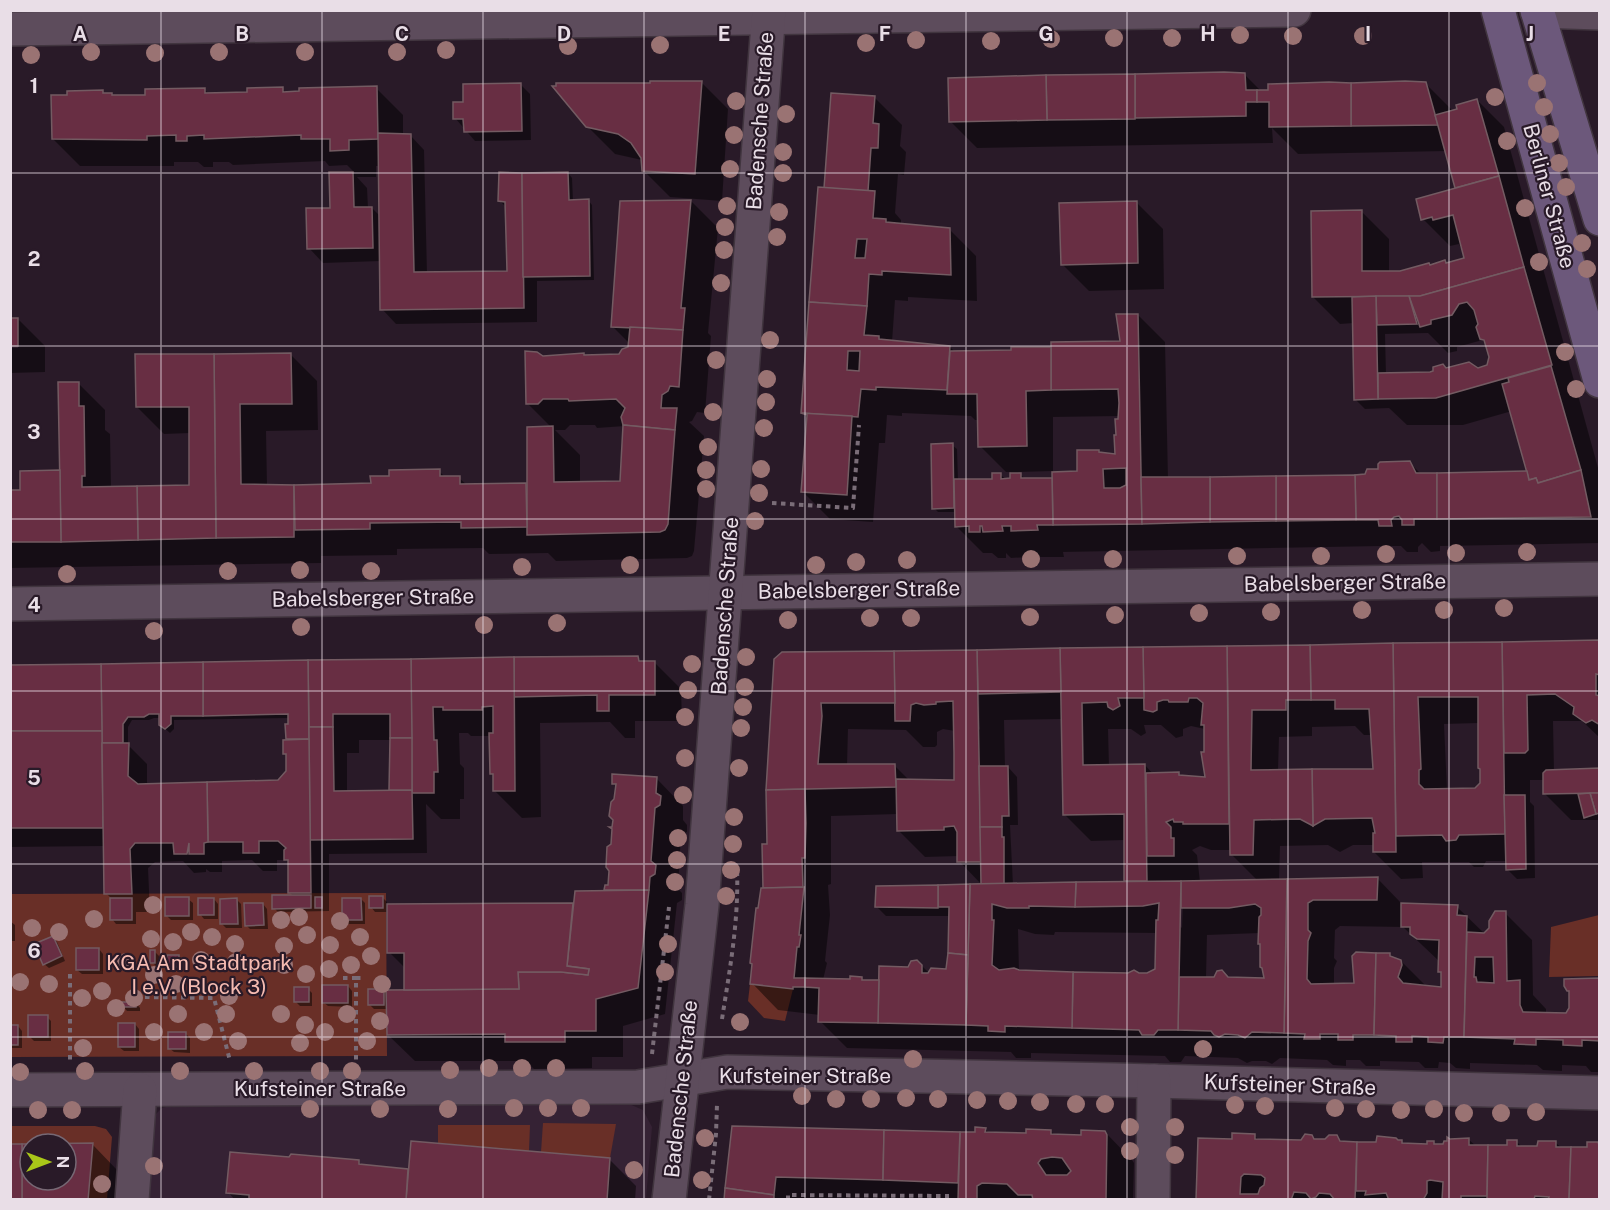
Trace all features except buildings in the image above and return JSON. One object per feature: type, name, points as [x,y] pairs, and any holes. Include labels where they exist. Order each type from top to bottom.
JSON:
[{"type":"main road","name":"Berliner Straße","points":[[1498,10],[1599,381]]},
{"type":"main road","name":"Berliner Straße","points":[[1537,11],[1599,219]]},
{"type":"street","points":[[10,29],[769,14],[1294,10]]},
{"type":"street","points":[[1537,11],[1599,13]]},
{"type":"street","name":"Badensche Straße","points":[[669,1200],[702,905],[769,14]]},
{"type":"street","name":"Babelsberger Straße","points":[[10,604],[1599,579]]},
{"type":"street","name":"Kufsteiner Straße","points":[[10,1090],[638,1087],[727,1072],[1599,1094]]},
{"type":"street","points":[[1153,1200],[1154,1081]]},
{"type":"street","points":[[132,1200],[140,1090]]},
{"type":"path","points":[[772,503],[853,508],[859,425]]},
{"type":"path","points":[[651,1057],[669,902]]},
{"type":"path","points":[[70,974],[70,1063]]},
{"type":"path","points":[[343,978],[364,978]]},
{"type":"path","points":[[356,978],[356,1064]]},
{"type":"path","points":[[145,997],[214,998],[230,1062]]},
{"type":"path","points":[[709,1200],[716,1134],[717,1093]]},
{"type":"path","points":[[788,1200],[788,1195],[906,1198],[949,1196]]},
{"type":"shaded area","points":[[627,1103],[643,1110],[652,1127],[646,1199],[146,1200],[155,1115],[162,1108],[170,1106]]},
{"type":"green space","name":"KGA Am Stadtpark I e.V. (Block 3)","points":[[386,893],[387,1056],[11,1057],[10,894]]},
{"type":"green space","points":[[1599,915],[1599,976],[1549,977],[1551,927]]},
{"type":"green space","points":[[750,984],[793,989],[785,1021],[764,1018],[748,1001]]},
{"type":"green space","points":[[543,1123],[616,1124],[610,1158],[541,1152]]},
{"type":"green space","points":[[438,1125],[530,1125],[529,1151],[438,1143]]},
{"type":"green space","points":[[10,1126],[95,1126],[106,1129],[112,1137],[107,1199],[88,1199],[93,1143],[78,1143],[78,1132],[18,1132],[18,1144],[11,1144]]}]
